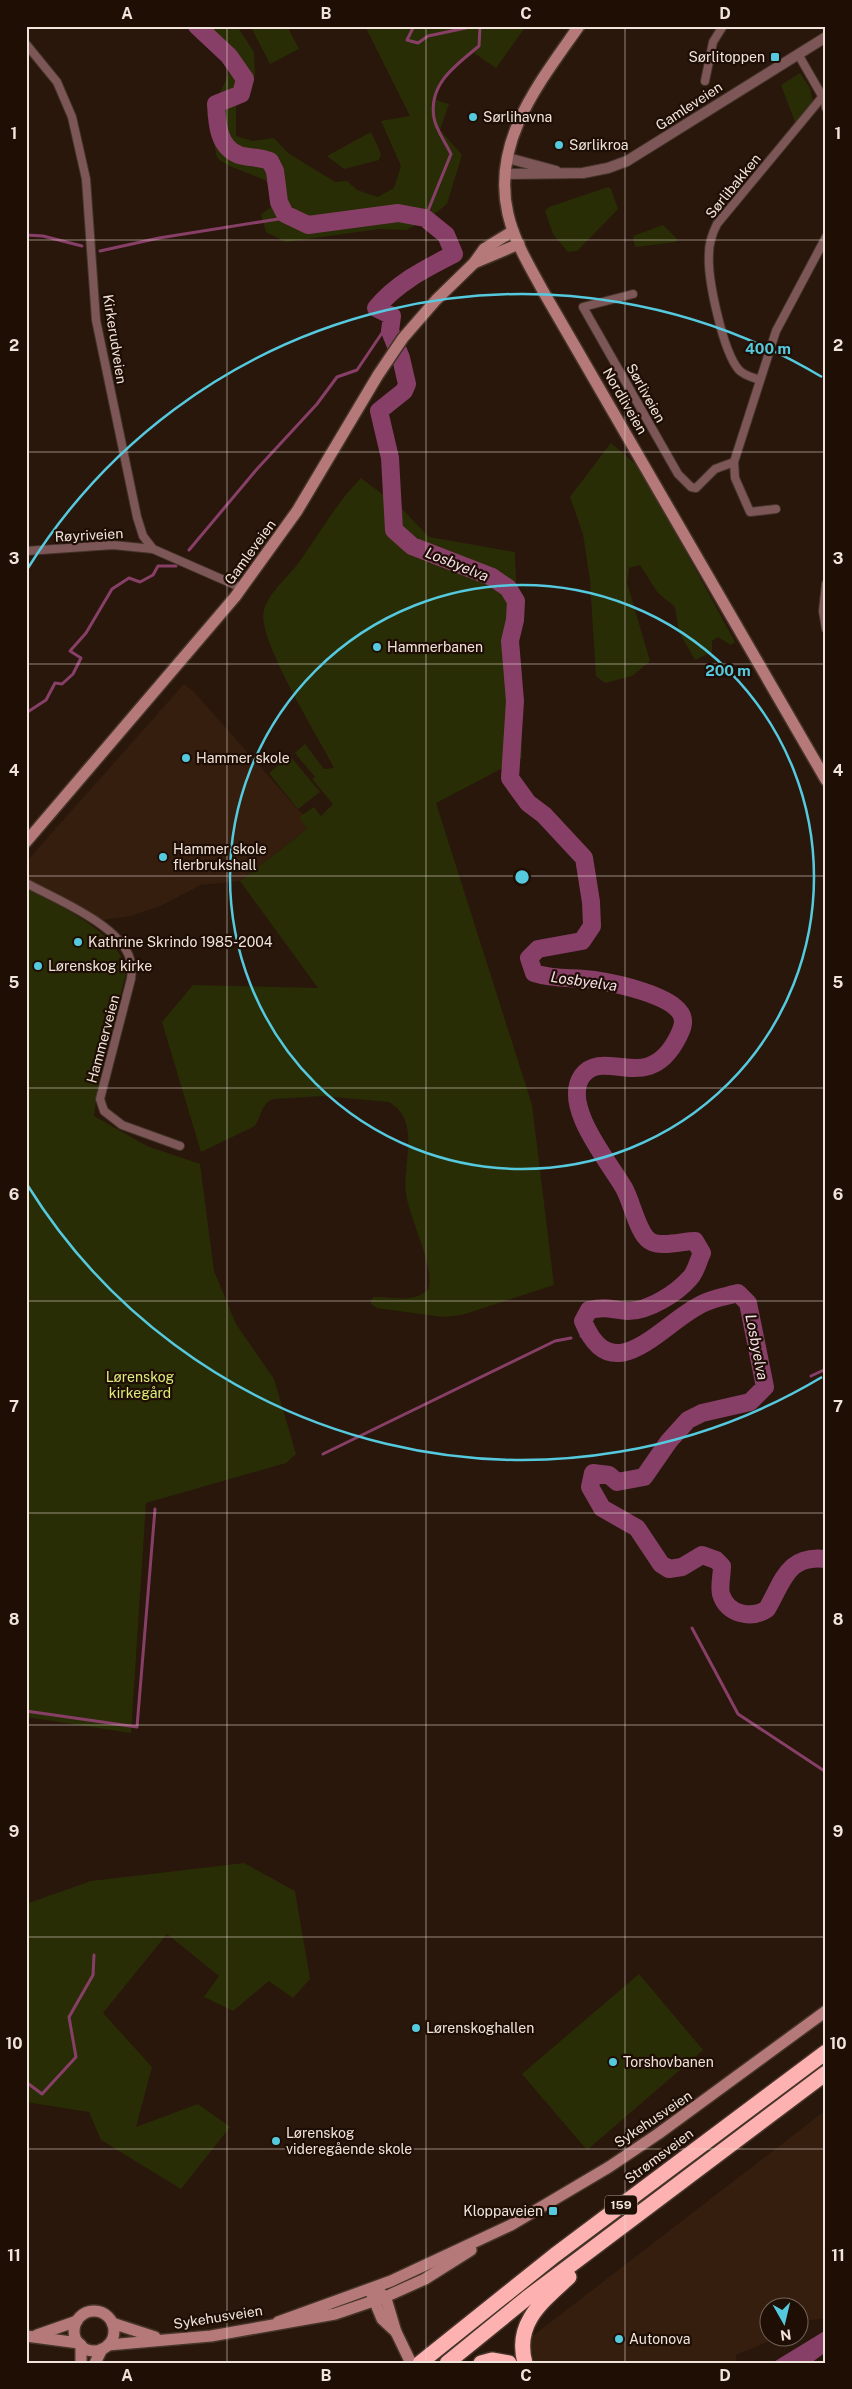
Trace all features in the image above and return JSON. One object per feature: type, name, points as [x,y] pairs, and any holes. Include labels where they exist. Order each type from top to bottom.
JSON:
[{"type":"highway","name":"Strømsveien","points":[[420,2363],[547,2261],[826,2052]]},
{"type":"highway","name":"159","points":[[448,2363],[542,2287],[826,2073]]},
{"type":"highway","points":[[525,2363],[521,2346],[524,2331],[535,2310],[548,2297],[577,2270],[826,2073]]},
{"type":"highway","points":[[481,2363],[492,2360],[509,2363]]},
{"type":"main road","name":"Nordliveien","points":[[579,26],[525,106],[515,130],[505,174],[506,205],[513,231],[543,291],[826,780]]},
{"type":"main road","name":"Gamleveien","points":[[26,842],[242,588],[293,518],[388,359],[412,327],[474,263],[484,249],[513,231]]},
{"type":"main road","name":"Gamleveien","points":[[474,263],[519,244]]},
{"type":"main road","name":"Sykehusveien","points":[[278,2322],[297,2322],[330,2315],[385,2297],[434,2274],[488,2237],[570,2190],[637,2148],[717,2093],[826,2011]]},
{"type":"main road","name":"Sykehusveien","points":[[105,2347],[163,2339],[211,2336],[278,2322],[372,2289],[488,2237]]},
{"type":"main road","points":[[372,2289],[385,2297],[396,2332],[411,2363]]},
{"type":"main road","points":[[372,2289],[372,2301],[382,2319],[396,2332]]},
{"type":"main road","points":[[30,2336],[77,2321],[86,2313],[94,2311],[106,2315],[112,2323],[114,2332],[95,2363]]},
{"type":"main road","points":[[77,2321],[75,2335],[80,2344],[88,2350],[105,2347]]},
{"type":"main road","name":"Sykehusveien","points":[[112,2323],[138,2334],[163,2339]]},
{"type":"main road","points":[[30,2336],[80,2344]]},
{"type":"main road","points":[[80,2344],[81,2363]]},
{"type":"street","points":[[705,81],[713,42],[723,26]]},
{"type":"street","name":"Gamleveien","points":[[505,174],[600,170],[637,157],[826,37]]},
{"type":"street","name":"Kirkerudveien","points":[[26,44],[57,82],[72,117],[86,179],[96,320],[137,516],[143,536],[153,548]]},
{"type":"street","points":[[798,54],[825,102]]},
{"type":"street","name":"Sørlibakken","points":[[760,380],[748,376],[739,370],[732,359],[718,312],[708,268],[711,237],[717,224],[825,102]]},
{"type":"street","name":"Gamleveien","points":[[508,158],[559,172]]},
{"type":"street","points":[[776,509],[750,512],[736,478],[734,462],[776,331],[826,237]]},
{"type":"street","name":"Sørliveien","points":[[632,294],[583,307],[678,474],[691,487],[696,488],[715,469],[734,462]]},
{"type":"street","name":"Røyriveien","points":[[26,551],[113,545],[153,548]]},
{"type":"street","points":[[153,548],[242,588]]},
{"type":"street","points":[[826,584],[823,612],[826,629]]},
{"type":"street","name":"Hammerveien","points":[[26,883],[106,928],[120,942],[130,958],[132,979],[100,1099],[104,1111],[122,1125],[180,1146]]},
{"type":"shaded area","name":"Hammer skole","points":[[184,684],[194,692],[312,825],[240,881],[201,885],[158,907],[130,916],[102,920],[26,877],[26,862]]},
{"type":"shaded area","points":[[826,2110],[826,2318],[810,2320],[810,2296],[760,2296],[760,2345],[736,2355],[736,2363],[535,2363],[531,2347],[531,2337]]},
{"type":"shaded area","points":[[826,2330],[826,2352],[811,2363],[772,2363],[800,2346],[810,2346],[810,2340]]},
{"type":"green space","points":[[190,26],[237,26],[254,52],[255,75],[236,106],[236,136],[253,141],[274,138],[288,153],[335,182],[347,181],[357,190],[378,197],[394,188],[401,166],[381,121],[410,116],[365,26],[526,26],[496,68],[474,53],[450,73],[441,85],[436,100],[449,104],[440,130],[462,155],[447,204],[433,215],[407,230],[379,229],[286,242],[266,232],[261,215],[272,206],[271,191],[265,180],[227,165],[217,158],[211,116],[215,102],[228,75],[229,66],[223,52]]},
{"type":"green space","points":[[257,26],[287,26],[299,49],[270,64],[252,29]]},
{"type":"green space","points":[[800,73],[810,88],[813,102],[795,122],[781,85]]},
{"type":"green space","points":[[371,132],[381,154],[379,160],[344,169],[327,156]]},
{"type":"green space","points":[[608,187],[611,189],[618,209],[577,251],[568,252],[553,234],[545,211],[549,207]]},
{"type":"green space","points":[[663,225],[677,239],[676,242],[635,247],[633,236]]},
{"type":"green space","points":[[611,443],[640,468],[735,642],[731,645],[718,637],[712,641],[712,652],[695,660],[679,632],[675,607],[658,593],[640,565],[629,568],[627,583],[650,661],[632,676],[605,683],[596,676],[590,580],[583,534],[570,497]]},
{"type":"green space","points":[[361,478],[403,510],[429,537],[515,552],[522,758],[436,803],[532,1105],[554,1285],[462,1315],[443,1317],[377,1308],[371,1304],[371,1300],[374,1297],[415,1297],[428,1290],[430,1281],[426,1257],[406,1194],[408,1131],[405,1120],[399,1110],[389,1102],[323,1096],[274,1099],[264,1106],[255,1126],[201,1152],[162,1022],[193,985],[318,988],[240,881],[307,829],[299,817],[314,807],[321,816],[333,804],[312,779],[315,777],[295,753],[305,744],[324,769],[334,768],[290,688],[269,642],[264,623],[264,610],[276,589],[297,564],[352,487]]},
{"type":"green space","points":[[290,756],[320,792],[298,809],[269,773]]},
{"type":"green space","name":"Lørenskog kirkegård","points":[[26,888],[73,913],[89,924],[116,949],[124,963],[125,978],[101,1064],[94,1116],[147,1146],[200,1164],[214,1271],[236,1324],[274,1379],[296,1454],[286,1463],[146,1503],[131,1733],[26,1717]]},
{"type":"green space","points":[[244,1863],[295,1891],[310,1979],[293,1998],[269,1981],[233,2011],[204,1997],[219,1976],[167,1934],[103,2013],[152,2067],[136,2127],[198,2104],[230,2127],[181,2189],[101,2140],[89,2112],[26,2102],[26,1904],[91,1881]]},
{"type":"green space","name":"Torshovbanen","points":[[639,1974],[703,2050],[587,2150],[522,2074]]},
{"type":"waterway","name":"Losbyelva","points":[[197,26],[229,56],[245,79],[241,94],[216,104],[220,134],[227,146],[239,155],[270,161],[275,171],[279,202],[285,214],[308,225],[398,213],[425,218],[446,235],[454,254],[403,283],[376,308],[392,316],[390,331],[401,358],[407,384],[404,391],[379,411],[390,458],[394,530],[412,546],[492,577],[508,588],[516,601],[515,620],[510,641],[515,701],[510,778],[528,803],[544,815],[584,858],[591,902],[592,926],[582,941],[538,949],[529,958],[534,973],[556,978],[594,980],[642,991],[668,1002],[677,1009],[683,1019],[678,1037],[666,1055],[653,1064],[640,1068],[614,1066],[591,1068],[582,1076],[577,1088],[578,1103],[582,1118],[590,1134],[624,1188],[642,1232],[646,1237],[650,1241],[660,1244],[695,1241],[702,1253],[692,1276],[662,1300],[636,1310],[628,1311],[605,1308],[589,1310],[583,1321],[595,1342],[609,1352],[624,1352],[640,1346],[704,1303],[738,1293],[748,1303],[765,1387],[750,1402],[702,1413],[688,1420],[669,1441],[644,1477],[617,1482],[609,1475],[593,1473],[590,1487],[602,1508],[637,1528],[661,1564],[669,1569],[682,1567],[702,1555],[716,1560],[722,1566],[721,1594],[724,1601],[734,1611],[754,1614],[767,1609],[782,1580],[794,1566],[803,1561],[826,1559]]},
{"type":"waterway","points":[[414,26],[407,40],[418,43],[428,36],[475,26]]},
{"type":"waterway","points":[[425,218],[451,154],[435,123],[433,106],[435,95],[453,68],[479,46],[480,26]]},
{"type":"waterway","points":[[100,251],[159,238],[291,217]]},
{"type":"waterway","points":[[26,235],[43,236],[82,246]]},
{"type":"waterway","points":[[189,550],[257,469],[317,404],[337,377],[357,370],[382,333],[390,331]]},
{"type":"waterway","points":[[26,713],[46,700],[55,683],[62,684],[73,674],[81,658],[70,651],[86,633],[112,589],[129,578],[140,582],[153,575],[158,566],[176,566]]},
{"type":"waterway","name":"Losbyelva","points":[[581,1336],[589,1335]]},
{"type":"waterway","points":[[323,1454],[555,1341],[571,1338]]},
{"type":"waterway","points":[[811,1376],[826,1369]]},
{"type":"waterway","points":[[26,1711],[137,1727],[155,1509]]},
{"type":"waterway","points":[[692,1628],[738,1714],[826,1772]]},
{"type":"waterway","points":[[26,2082],[42,2094],[76,2057],[69,2017],[93,1975],[94,1955]]},
{"type":"place","name":"Sørlitoppen","points":[[775,57]]},
{"type":"place","name":"Sørlihavna","points":[[473,117]]},
{"type":"place","name":"Sørlikroa","points":[[559,145]]},
{"type":"place","name":"Hammerbanen","points":[[377,647]]},
{"type":"place","name":"Hammer skole","points":[[186,758]]},
{"type":"place","name":"Hammer skole flerbrukshall","points":[[163,857]]},
{"type":"place","name":"Kathrine Skrindo 1985-2004","points":[[78,942]]},
{"type":"place","name":"Lørenskog kirke","points":[[38,966]]},
{"type":"place","name":"Lørenskoghallen","points":[[416,2028]]},
{"type":"place","name":"Torshovbanen","points":[[613,2062]]},
{"type":"place","name":"Lørenskog videregående skole","points":[[276,2141]]},
{"type":"place","name":"Kloppaveien","points":[[553,2211]]},
{"type":"place","name":"Autonova","points":[[619,2339]]}]
